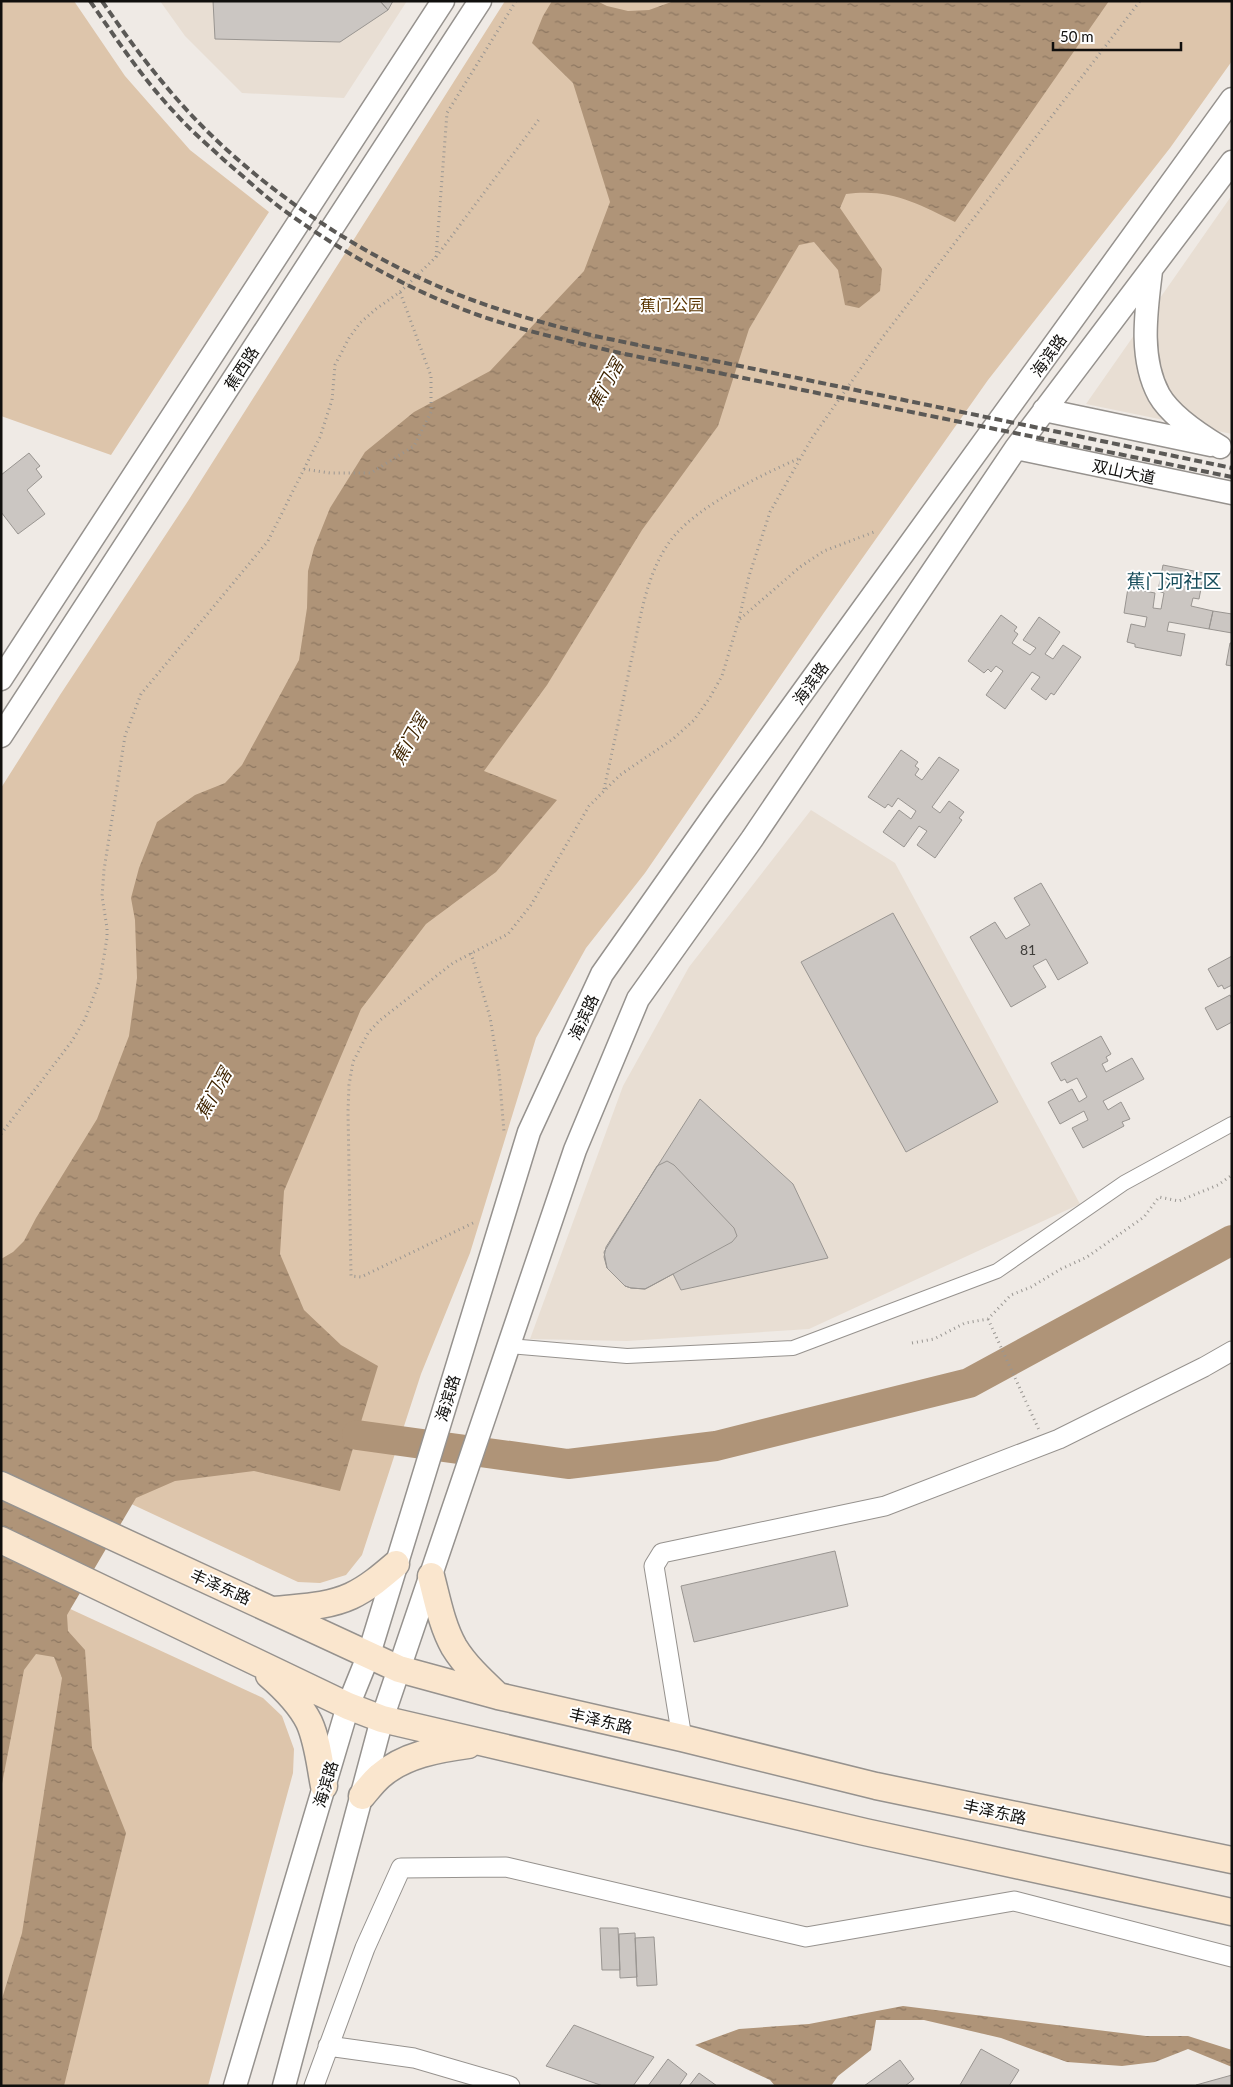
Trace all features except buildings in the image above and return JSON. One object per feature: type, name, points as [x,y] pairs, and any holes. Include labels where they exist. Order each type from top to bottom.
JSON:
[{"type":"main road","name":"丰泽东路","points":[[1,1485],[399,1669],[498,1696],[682,1738],[876,1786],[1232,1860]]},
{"type":"main road","points":[[1,1540],[348,1706],[382,1719],[865,1832],[1232,1912]]},
{"type":"main road","points":[[274,1610],[320,1605],[351,1596],[374,1582],[396,1564]]},
{"type":"main road","points":[[431,1576],[441,1614],[454,1646],[474,1673],[498,1696]]},
{"type":"main road","points":[[249,1658],[286,1690],[309,1722],[315,1741],[324,1786]]},
{"type":"main road","points":[[362,1796],[381,1775],[408,1760],[437,1749],[485,1743]]},
{"type":"street","name":"蕉西路","points":[[1,679],[444,1]]},
{"type":"street","name":"蕉西路","points":[[1,736],[480,1]]},
{"type":"street","name":"海滨路","points":[[235,2086],[348,1706],[368,1654],[529,1132],[602,974],[722,804],[1232,99]]},
{"type":"street","name":"海滨路","points":[[284,2086],[382,1719],[575,1150],[638,999],[752,840],[1016,448],[1232,162]]},
{"type":"street","points":[[1152,270],[1146,308],[1146,346],[1150,372],[1160,396],[1178,416],[1201,435],[1226,448]]},
{"type":"street","points":[[1044,410],[1226,448]]},
{"type":"street","name":"双山大道","points":[[1016,448],[1232,493]]},
{"type":"street","points":[[509,1346],[627,1356],[793,1348],[997,1272],[1124,1183],[1232,1124]]},
{"type":"street","points":[[682,1738],[654,1566],[662,1553],[885,1506],[1045,1444],[1204,1367],[1232,1351]]},
{"type":"street","points":[[314,2086],[365,1948],[402,1868],[506,1867],[806,1937],[1014,1901],[1232,1957]]},
{"type":"street","points":[[328,2046],[414,2058],[510,2086]]},
{"type":"path","points":[[436,257],[447,113],[516,1]]},
{"type":"path","points":[[473,1223],[362,1277],[351,1276],[349,1270],[348,1112],[353,1062],[368,1033],[379,1021],[453,963],[508,934],[531,906],[589,806],[620,775],[672,739],[694,720],[722,676],[739,619],[749,576],[770,512],[812,438],[882,338],[1140,1]]},
{"type":"path","points":[[1,1134],[72,1041],[88,1012],[100,980],[107,938],[102,896],[104,870],[125,736],[136,705],[148,685],[268,541],[328,416],[332,400],[335,365],[340,353],[360,323],[400,292],[436,257],[540,118]]},
{"type":"path","points":[[304,469],[330,474],[371,474],[414,446],[431,412],[431,376],[400,292]]},
{"type":"path","points":[[604,790],[644,603],[655,570],[664,553],[674,537],[688,522],[756,479],[800,458]]},
{"type":"path","points":[[739,619],[800,567],[824,550],[874,532]]},
{"type":"path","points":[[471,954],[490,1017],[504,1132]]},
{"type":"path","points":[[912,1343],[934,1339],[965,1323],[988,1319],[1011,1295],[1032,1287],[1061,1269],[1087,1257],[1144,1217],[1159,1197],[1178,1201],[1218,1185],[1232,1175]]},
{"type":"path","points":[[988,1319],[1045,1444]]},
{"type":"shaded area","points":[[160,1],[407,1],[344,98],[242,93],[185,36]]},
{"type":"shaded area","points":[[1232,195],[1232,434],[1086,404]]},
{"type":"shaded area","points":[[811,810],[895,863],[1080,1204],[809,1329],[627,1341],[530,1339],[623,1086],[689,967]]},
{"type":"green space","points":[[1,1],[74,1],[125,76],[190,150],[269,212],[111,455],[1,416]]},
{"type":"green space","name":"蕉门公园","points":[[505,1],[1232,1],[1232,61],[1170,148],[988,380],[823,614],[645,873],[586,948],[536,1038],[470,1253],[421,1374],[362,1555],[346,1575],[320,1583],[298,1582],[1,1443],[1,788],[188,501]]},
{"type":"green space","points":[[1,1577],[263,1698],[282,1716],[294,1749],[293,1773],[208,2086],[1,2086]]},
{"type":"water","name":"蕉门滘","points":[[552,1],[597,1],[607,6],[628,11],[649,10],[674,1],[1109,1],[955,222],[916,203],[890,195],[876,193],[846,194],[840,208],[882,269],[880,291],[859,308],[845,305],[838,270],[814,242],[799,245],[749,329],[718,426],[642,530],[547,685],[484,771],[557,800],[496,872],[426,924],[361,1009],[284,1191],[280,1254],[304,1310],[341,1345],[378,1366],[340,1491],[254,1471],[175,1481],[136,1498],[67,1615],[68,1631],[85,1650],[92,1748],[126,1833],[64,2086],[1,2086],[1,2002],[22,1933],[62,1678],[54,1657],[36,1654],[24,1670],[1,1789],[1,1259],[13,1252],[24,1241],[36,1218],[97,1119],[129,1036],[137,978],[135,920],[131,898],[139,868],[157,822],[195,795],[225,783],[242,765],[299,660],[307,608],[308,571],[314,548],[330,508],[365,452],[414,412],[490,371],[584,271],[610,202],[573,83],[532,43],[543,16]]},
{"type":"water","points":[[903,2006],[1146,2036],[1188,2036],[1232,2050],[1232,2067],[1188,2049],[1155,2062],[1122,2066],[1067,2062],[1001,2038],[924,2020],[876,2020],[871,2050],[838,2076],[831,2086],[775,2086],[770,2080],[695,2045],[739,2029],[809,2024]]},
{"type":"waterway","points":[[357,1435],[568,1464],[716,1446],[969,1383],[1232,1240]]},
{"type":"railway","points":[[90,1],[163,100],[199,137],[267,197],[305,225],[352,255],[401,282],[452,305],[513,326],[620,353],[1232,477]]},
{"type":"railway","points":[[102,1],[166,87],[195,119],[238,160],[301,209],[334,231],[368,252],[439,287],[504,311],[595,336],[1232,468]]},
{"type":"district","name":"蕉门河社区","points":[[1174,580]]}]
